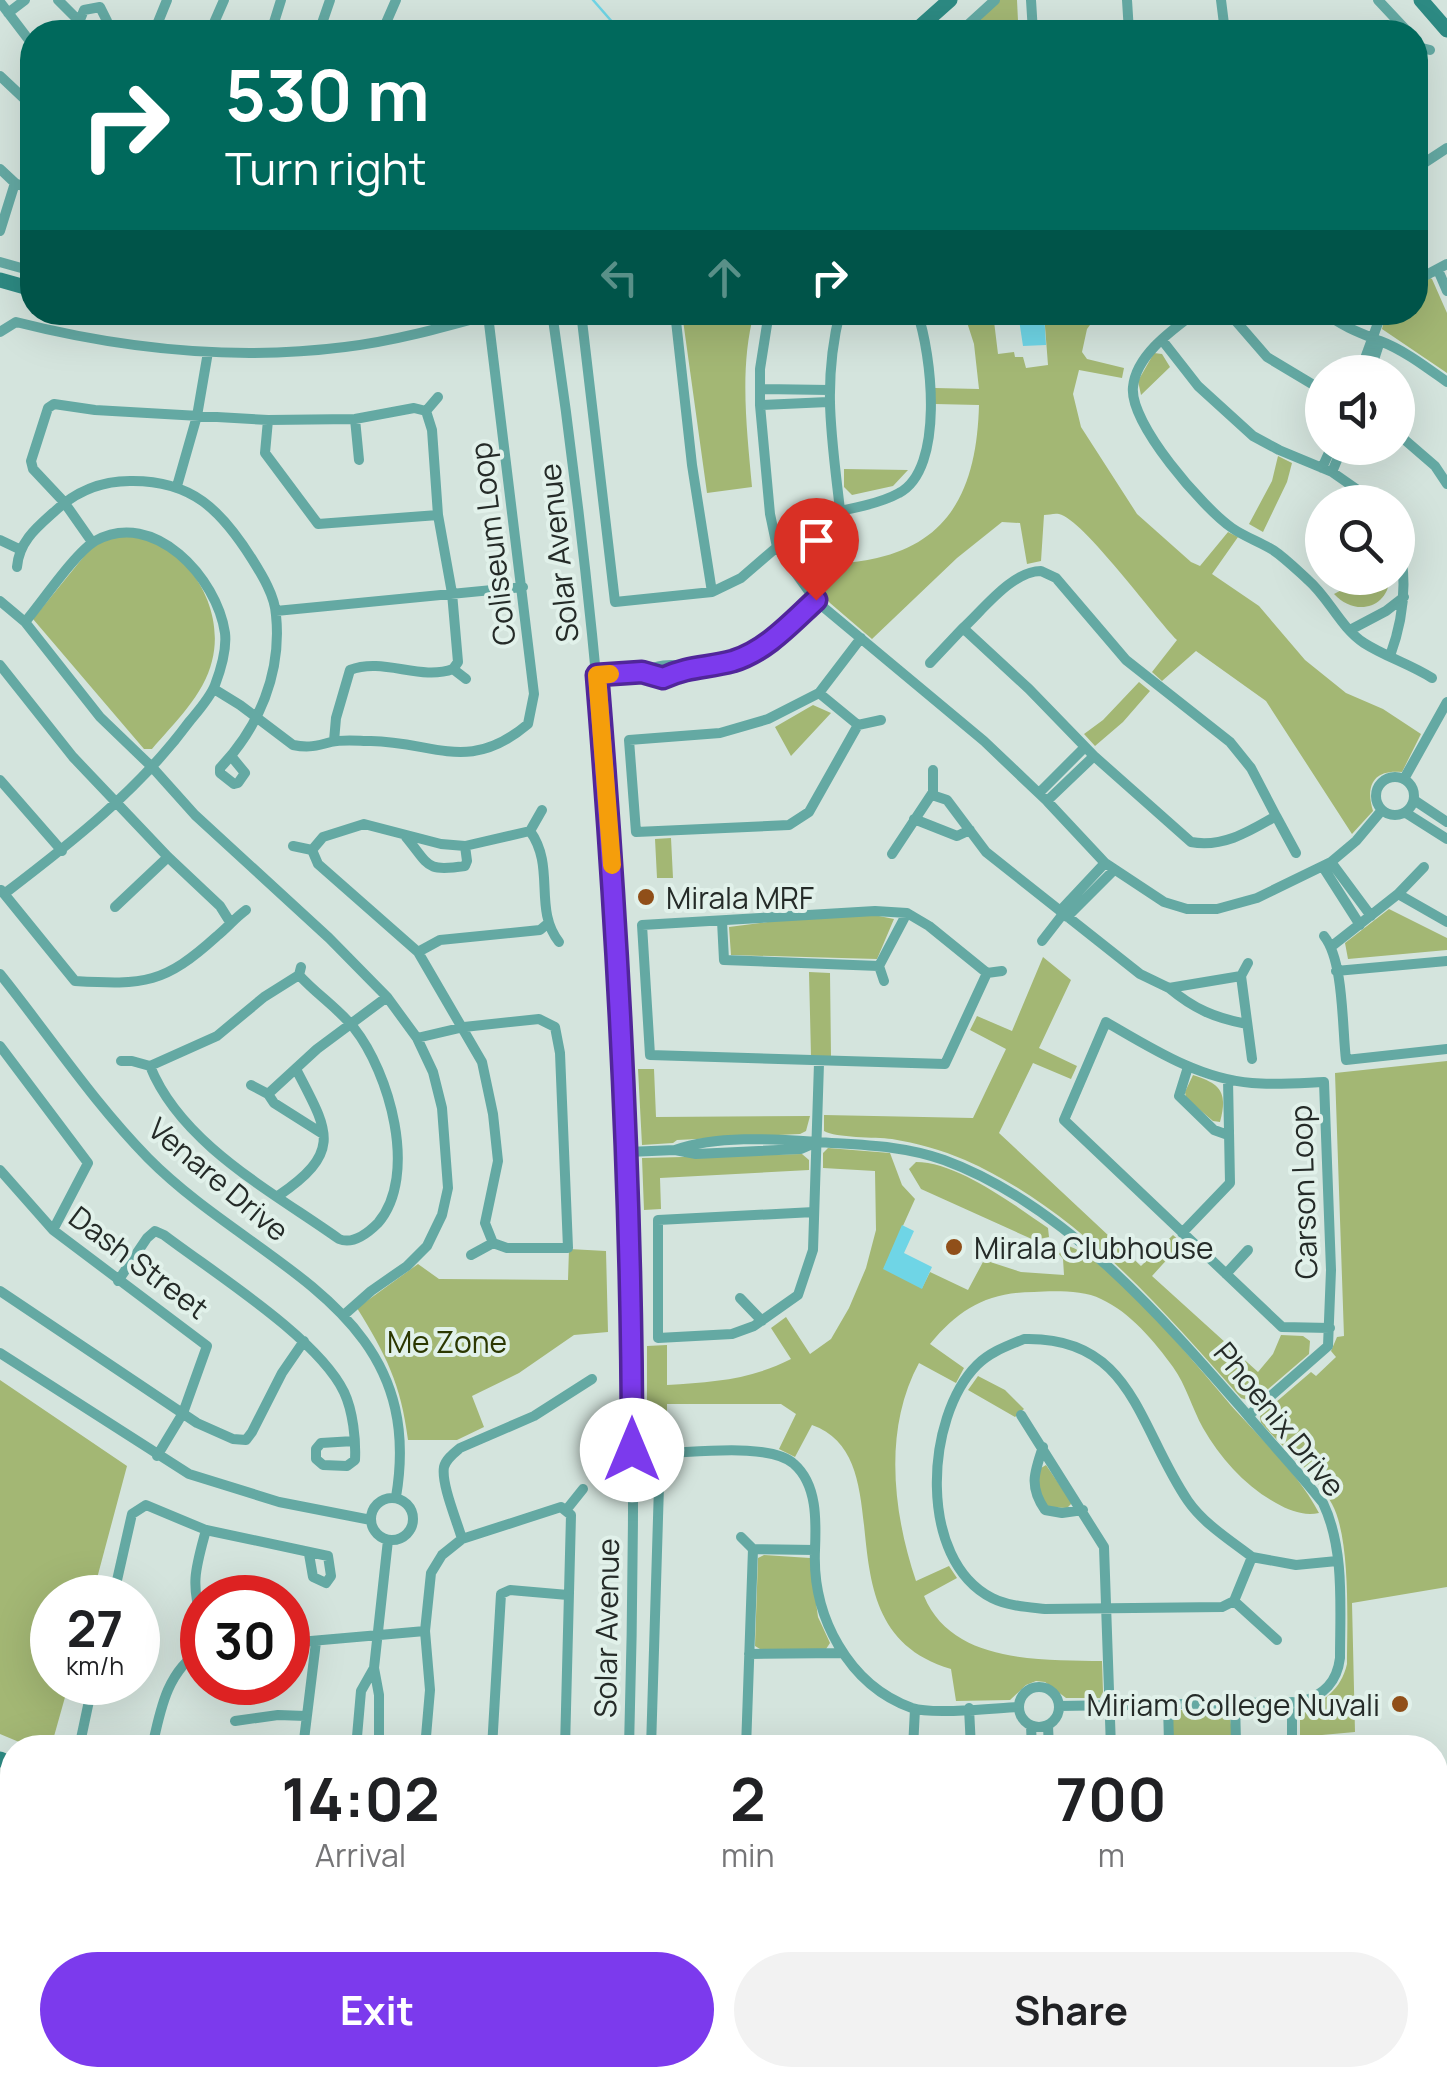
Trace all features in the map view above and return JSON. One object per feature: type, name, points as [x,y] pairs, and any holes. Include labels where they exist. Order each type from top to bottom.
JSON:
[{"type":"street","points":[[8,12],[25,0]]},
{"type":"street","points":[[58,0],[80,20],[84,10],[100,7],[107,20]]},
{"type":"street","points":[[928,20],[950,0]]},
{"type":"street","points":[[974,20],[996,0]]},
{"type":"street","points":[[1378,0],[1397,20]]},
{"type":"street","points":[[1421,0],[1447,30]]},
{"type":"street","points":[[0,2],[20,28]]},
{"type":"street","points":[[0,76],[20,95]]},
{"type":"street","points":[[0,169],[20,186]]},
{"type":"street","points":[[0,231],[16,184]]},
{"type":"street","points":[[1442,267],[1447,291]]},
{"type":"street","name":"Coliseum Loop","points":[[29,325],[111,344],[208,352],[346,347],[450,325]]},
{"type":"street","name":"Coliseum Loop","points":[[334,741],[374,741],[447,754],[504,743],[528,724],[534,694],[524,587],[489,325]]},
{"type":"street","name":"Solar Avenue","points":[[554,325],[597,675],[628,1152],[632,1413],[629,1735]]},
{"type":"street","points":[[583,325],[615,602],[712,592],[741,578],[777,547]]},
{"type":"street","points":[[676,325],[712,592]]},
{"type":"street","points":[[767,325],[760,405],[770,514],[777,547],[816,600],[984,742],[1110,866],[1164,902],[1187,909],[1217,909],[1257,898],[1327,865],[1356,841],[1382,810]]},
{"type":"street","points":[[837,325],[830,353],[828,396],[840,510]]},
{"type":"street","points":[[802,518],[900,493],[919,475],[928,447],[929,396],[926,336],[922,325]]},
{"type":"street","points":[[1180,325],[1162,340],[1136,374],[1133,388],[1136,412],[1178,474],[1212,512],[1274,551],[1312,583],[1362,642],[1432,678]]},
{"type":"street","points":[[1239,325],[1267,357],[1305,380]]},
{"type":"street","points":[[1340,325],[1423,364],[1447,382]]},
{"type":"street","points":[[1373,355],[1379,325]]},
{"type":"street","points":[[1162,340],[1198,386],[1229,416],[1278,450],[1327,470],[1350,485]]},
{"type":"street","points":[[1368,355],[1376,340]]},
{"type":"street","points":[[177,486],[197,416],[208,352]]},
{"type":"street","points":[[760,389],[828,396]]},
{"type":"street","points":[[760,405],[828,396]]},
{"type":"street","points":[[426,411],[438,397]]},
{"type":"street","points":[[92,542],[30,461],[48,408],[54,404],[268,420],[355,419],[414,408],[426,411]]},
{"type":"street","points":[[214,689],[293,746],[319,747],[334,741],[336,718],[350,670],[384,667],[435,674],[453,669],[458,662],[452,593],[438,516],[432,430],[426,411]]},
{"type":"street","points":[[355,419],[359,460]]},
{"type":"street","points":[[268,420],[265,453],[318,524],[438,516]]},
{"type":"street","points":[[1415,449],[1435,466],[1447,484]]},
{"type":"street","points":[[1327,470],[1328,465]]},
{"type":"street","points":[[1327,470],[1330,465]]},
{"type":"street","points":[[17,566],[19,548],[64,502],[92,486],[148,481],[177,486],[203,502],[240,540],[261,573],[276,611],[273,672],[258,718],[231,756]]},
{"type":"street","points":[[26,622],[92,542],[139,532],[174,550],[198,575],[221,614],[226,637],[214,689],[152,767],[62,851],[2,892],[75,981],[124,984],[154,980],[178,969],[246,910]]},
{"type":"street","points":[[0,540],[19,548]]},
{"type":"street","points":[[930,663],[963,628],[1028,572],[1041,571],[1056,578],[1126,660],[1230,742],[1251,768],[1296,853]]},
{"type":"street","points":[[276,611],[524,587]]},
{"type":"street","points":[[1350,630],[1404,597]]},
{"type":"street","points":[[1390,656],[1404,597]]},
{"type":"street","points":[[597,675],[642,672],[662,663],[686,668],[733,661],[763,646],[816,600]]},
{"type":"street","points":[[0,601],[26,622],[100,717],[195,815],[329,938],[387,997],[418,1038],[433,1072],[442,1108],[448,1188],[442,1216],[427,1246],[345,1314]]},
{"type":"street","points":[[963,628],[1090,752],[1192,842],[1207,845],[1244,834],[1276,816]]},
{"type":"street","points":[[861,638],[819,693],[743,728],[628,740],[636,832],[789,826],[809,812],[858,725],[881,720]]},
{"type":"street","points":[[0,664],[73,757],[220,906],[230,922]]},
{"type":"street","points":[[453,669],[466,679]]},
{"type":"street","points":[[819,693],[858,725]]},
{"type":"street","points":[[1404,779],[1447,702]]},
{"type":"street","points":[[1043,797],[1090,752]]},
{"type":"street","points":[[892,854],[932,795],[933,770]]},
{"type":"street","points":[[1406,813],[1414,800],[1413,788],[1404,779],[1392,777],[1382,782],[1376,793],[1382,810],[1393,816],[1406,813],[1447,839]]},
{"type":"street","points":[[0,780],[62,851]]},
{"type":"street","points":[[932,795],[947,800],[986,852],[1140,974],[1169,988],[1192,1007],[1220,1019],[1247,1024]]},
{"type":"street","points":[[1414,800],[1447,822]]},
{"type":"street","points":[[312,850],[323,837],[364,824],[465,846],[530,831],[542,810]]},
{"type":"street","points":[[914,818],[957,836],[970,830]]},
{"type":"street","points":[[530,831],[542,846],[546,925],[559,942]]},
{"type":"street","points":[[403,833],[430,866],[438,870],[465,866],[465,846]]},
{"type":"street","points":[[293,846],[312,850]]},
{"type":"street","points":[[312,850],[318,864],[418,952],[464,1027],[482,1062],[498,1161],[485,1222],[493,1243],[506,1248],[568,1248],[560,1053],[555,1027],[539,1019],[464,1027],[418,1038]]},
{"type":"street","points":[[115,907],[168,857]]},
{"type":"street","points":[[1327,865],[1371,916]]},
{"type":"street","points":[[1327,865],[1360,925]]},
{"type":"street","points":[[1042,941],[1110,866]]},
{"type":"street","points":[[1424,867],[1360,925],[1328,941],[1336,971],[1346,1060],[1447,1049]]},
{"type":"street","points":[[1398,894],[1447,922]]},
{"type":"street","points":[[856,912],[906,913],[930,926],[986,973],[947,1070],[650,1055],[642,924],[856,912]]},
{"type":"street","points":[[884,980],[880,966],[906,913]]},
{"type":"street","points":[[722,921],[724,960],[880,966]]},
{"type":"street","points":[[418,952],[440,940],[540,930],[546,925]]},
{"type":"street","points":[[1336,971],[1447,961]]},
{"type":"street","points":[[1248,962],[1241,976],[1252,1059]]},
{"type":"street","points":[[986,973],[1002,970]]},
{"type":"street","points":[[121,1062],[132,1060],[150,1066],[174,1108],[198,1133],[278,1196],[347,1242],[378,1223],[389,1204],[396,1156],[391,1105],[372,1052],[300,971],[217,1036],[150,1066]]},
{"type":"street","name":"Venare Drive","points":[[0,974],[105,1112],[149,1159],[199,1204],[345,1314],[384,1370],[394,1400],[400,1448],[396,1498]]},
{"type":"street","points":[[1169,988],[1241,976]]},
{"type":"street","points":[[268,1094],[387,997]]},
{"type":"street","name":"Carson Loop","points":[[1106,1022],[1188,1066],[1228,1080],[1254,1084],[1324,1082],[1330,1328],[1282,1327],[1058,1121],[1106,1022]]},
{"type":"street","points":[[0,1046],[88,1163]]},
{"type":"street","points":[[814,1212],[658,1220],[658,1338],[732,1334],[762,1320],[798,1295],[812,1250],[814,1212],[816,1119],[819,1062]]},
{"type":"street","points":[[1179,1096],[1188,1066]]},
{"type":"street","points":[[278,1196],[297,1184],[322,1156],[323,1134],[316,1108],[296,1069]]},
{"type":"street","points":[[1182,1233],[1230,1183],[1228,1080]]},
{"type":"street","points":[[251,1085],[323,1134]]},
{"type":"street","points":[[1179,1096],[1214,1130],[1228,1134]]},
{"type":"street","points":[[1165,1098],[1179,1096]]},
{"type":"street","name":"Phoenix Drive","points":[[628,1152],[674,1150],[696,1154],[801,1149],[816,1142],[880,1145],[941,1159],[977,1174],[1025,1203],[1133,1288],[1323,1503],[1334,1531],[1338,1562],[1338,1673],[1320,1694],[1292,1702],[1059,1706],[1054,1694],[1042,1687],[1024,1694],[1019,1707]]},
{"type":"street","points":[[88,1163],[101,1161]]},
{"type":"street","points":[[53,1230],[88,1163]]},
{"type":"street","name":"Dash Street","points":[[0,1170],[53,1230],[118,1281],[213,1346],[182,1414],[157,1456]]},
{"type":"street","points":[[118,1281],[155,1232],[158,1218]]},
{"type":"street","points":[[155,1232],[304,1341],[344,1393],[354,1441]]},
{"type":"street","points":[[471,1255],[493,1243]]},
{"type":"street","points":[[1226,1274],[1248,1250]]},
{"type":"street","points":[[0,1291],[182,1414],[233,1439],[246,1440],[304,1341]]},
{"type":"street","points":[[740,1298],[762,1320]]},
{"type":"street","points":[[1248,1416],[1328,1346],[1330,1328]]},
{"type":"street","points":[[1252,1556],[1234,1601],[1222,1607],[1044,1609],[992,1598],[969,1581],[942,1538],[936,1498],[939,1456],[964,1380],[998,1349],[1024,1340],[1052,1338],[1085,1348],[1116,1374],[1141,1412],[1168,1470],[1191,1505],[1213,1528],[1252,1556],[1296,1565],[1338,1562]]},
{"type":"street","points":[[0,1353],[188,1474],[244,1492],[371,1520]]},
{"type":"street","points":[[462,1539],[444,1464],[460,1448],[534,1416],[592,1379]]},
{"type":"street","points":[[1021,1416],[1104,1547],[1111,1735]]},
{"type":"street","points":[[1043,1448],[1034,1474],[1033,1493],[1045,1510],[1083,1510]]},
{"type":"street","points":[[651,1735],[660,1453],[764,1452],[794,1464],[810,1488],[816,1516],[816,1586],[828,1629],[863,1678],[915,1709],[1019,1707],[1021,1716],[1031,1726],[1031,1735]]},
{"type":"street","points":[[567,1509],[583,1489]]},
{"type":"street","points":[[396,1498],[408,1504],[413,1524],[406,1535],[388,1540],[376,1533],[371,1520],[378,1502],[396,1498]]},
{"type":"street","points":[[118,1575],[132,1514],[146,1505],[206,1530],[310,1554]]},
{"type":"street","points":[[425,1735],[430,1690],[425,1632],[432,1572],[442,1555],[462,1539],[551,1508],[567,1509],[571,1514],[566,1735]]},
{"type":"street","points":[[194,1575],[206,1530]]},
{"type":"street","points":[[741,1538],[753,1549],[815,1550]]},
{"type":"street","points":[[379,1735],[374,1668],[388,1540]]},
{"type":"street","points":[[747,1735],[753,1549]]},
{"type":"street","points":[[493,1735],[501,1594],[510,1590],[568,1594]]},
{"type":"street","points":[[1234,1601],[1278,1640]]},
{"type":"street","points":[[310,1642],[425,1632]]},
{"type":"street","points":[[304,1735],[316,1642]]},
{"type":"street","points":[[750,1654],[842,1653]]},
{"type":"street","points":[[357,1735],[361,1691],[374,1668]]},
{"type":"street","points":[[155,1735],[164,1698],[180,1672]]},
{"type":"street","points":[[1292,1702],[1292,1735]]},
{"type":"street","points":[[1235,1704],[1236,1735]]},
{"type":"street","points":[[82,1735],[88,1705]]},
{"type":"street","points":[[1031,1726],[1048,1726],[1056,1718],[1059,1706]]},
{"type":"street","points":[[1168,1706],[1169,1735]]},
{"type":"street","points":[[969,1708],[970,1735]]},
{"type":"street","points":[[914,1735],[915,1709]]},
{"type":"street","points":[[235,1722],[278,1715],[306,1716]]},
{"type":"street","points":[[1048,1726],[1048,1735]]},
{"type":"green space","points":[[997,0],[1017,0],[1018,20],[973,20]]},
{"type":"green space","points":[[1428,277],[1432,279],[1447,313],[1447,373],[1382,329],[1383,325],[1428,325]]},
{"type":"green space","points":[[684,325],[751,325],[745,378],[752,487],[707,493]]},
{"type":"green space","points":[[968,325],[994,325],[998,354],[1014,352],[1015,357],[1023,357],[1026,368],[1048,365],[1045,325],[1090,325],[1082,352],[1087,359],[1124,368],[1122,378],[1079,370],[1073,394],[1081,427],[1137,514],[1200,566],[1228,532],[1238,537],[1212,574],[1259,606],[1305,660],[1346,693],[1383,709],[1421,734],[1402,772],[1385,773],[1374,781],[1370,794],[1373,811],[1352,834],[1266,701],[1196,651],[1162,681],[1152,672],[1177,640],[1101,550],[1059,514],[1044,515],[1041,561],[1027,564],[1020,523],[1002,522],[957,558],[872,639],[830,603],[800,570],[868,560],[904,549],[926,537],[943,521],[967,481],[979,405],[935,404],[935,388],[979,389]]},
{"type":"green space","points":[[1154,353],[1162,354],[1170,367],[1141,395],[1138,381]]},
{"type":"green space","points":[[1278,456],[1292,463],[1263,532],[1249,524],[1272,481]]},
{"type":"green space","points":[[844,469],[908,470],[893,486],[852,495],[844,487]]},
{"type":"green space","points":[[121,536],[163,547],[180,560],[195,576],[213,617],[215,639],[208,673],[187,708],[152,749],[144,749],[33,619],[94,544]]},
{"type":"green space","points":[[1335,595],[1384,595],[1368,606],[1342,601]]},
{"type":"green space","points":[[1139,682],[1150,691],[1095,746],[1084,734]]},
{"type":"green space","points":[[813,705],[831,713],[791,756],[775,727]]},
{"type":"green space","points":[[671,838],[673,878],[657,878],[655,839]]},
{"type":"green space","points":[[1389,909],[1447,938],[1447,950],[1348,959],[1345,943]]},
{"type":"green space","points":[[874,915],[894,919],[877,959],[731,955],[729,927],[799,918]]},
{"type":"green space","points":[[1043,957],[1071,980],[1039,1048],[1077,1066],[1071,1079],[1033,1063],[999,1133],[1141,1266],[1173,1235],[1182,1243],[1152,1276],[1258,1372],[1273,1354],[1281,1335],[1303,1336],[1310,1341],[1309,1354],[1253,1402],[1241,1398],[1115,1264],[1045,1206],[1006,1181],[929,1147],[824,1131],[824,1115],[973,1118],[1006,1049],[970,1030],[977,1016],[1012,1031]]},
{"type":"green space","points":[[809,972],[830,973],[831,1057],[811,1056]]},
{"type":"green space","points":[[1447,1061],[1447,1587],[1352,1603],[1355,1732],[1300,1735],[1300,1712],[1330,1694],[1347,1664],[1345,1559],[1332,1504],[1309,1473],[1261,1423],[1260,1416],[1311,1372],[1316,1376],[1336,1357],[1331,1351],[1337,1337],[1344,1336],[1335,1073]]},
{"type":"green space","points":[[638,1069],[654,1069],[656,1117],[810,1116],[806,1131],[642,1145]]},
{"type":"green space","points":[[1193,1075],[1220,1091],[1220,1122],[1213,1121],[1186,1098]]},
{"type":"green space","points":[[828,1148],[890,1153],[902,1185],[915,1199],[884,1268],[922,1288],[930,1272],[968,1290],[984,1260],[1021,1272],[1064,1275],[1059,1254],[1066,1245],[1107,1271],[1292,1472],[1319,1513],[1302,1513],[1281,1506],[1235,1471],[1203,1428],[1182,1381],[1166,1357],[1132,1320],[1101,1299],[1068,1292],[1002,1295],[975,1305],[952,1321],[930,1344],[964,1368],[956,1383],[919,1363],[900,1415],[896,1443],[897,1500],[916,1581],[949,1566],[957,1578],[924,1596],[937,1618],[955,1635],[977,1646],[1027,1658],[1102,1661],[1100,1698],[1066,1698],[1045,1682],[1036,1681],[1010,1700],[956,1701],[951,1669],[910,1648],[885,1619],[872,1583],[855,1472],[840,1444],[812,1425],[795,1457],[779,1449],[796,1414],[781,1404],[667,1404],[667,1445],[647,1446],[647,1346],[667,1345],[667,1385],[746,1376],[791,1359],[771,1328],[786,1317],[810,1354],[831,1339],[866,1268],[876,1230],[875,1171],[823,1168],[823,1153]]},
{"type":"green space","points":[[802,1154],[809,1160],[809,1170],[660,1178],[661,1209],[644,1210],[642,1158]]},
{"type":"green space","points":[[916,1162],[950,1169],[985,1186],[1048,1228],[1049,1237],[1034,1240],[921,1189],[909,1169]]},
{"type":"green space","name":"Me Zone","points":[[569,1249],[606,1251],[608,1332],[574,1335],[519,1373],[472,1396],[484,1427],[457,1440],[408,1440],[391,1371],[357,1308],[418,1264],[439,1279],[568,1280]]},
{"type":"green space","points":[[978,1376],[1005,1390],[1024,1409],[1015,1417],[968,1390]]},
{"type":"green space","points":[[0,1380],[127,1466],[98,1575],[30,1575],[30,1705],[63,1705],[54,1735],[2,1735]]},
{"type":"green space","points":[[1046,1465],[1072,1503],[1067,1508],[1047,1507],[1039,1499],[1037,1478]]},
{"type":"green space","points":[[758,1558],[810,1558],[818,1617],[830,1643],[826,1649],[755,1646]]},
{"type":"green space","points":[[1175,1710],[1227,1710],[1232,1735],[1172,1735]]},
{"type":"water","points":[[1020,325],[1045,325],[1046,345],[1023,346]]},
{"type":"water","points":[[902,1225],[914,1231],[904,1253],[932,1267],[922,1289],[883,1269]]},
{"type":"waterway","points":[[593,0],[610,20]]},
{"type":"slow traffic","points":[[610,674],[597,675],[612,865]]},
{"type":"place","name":"Mirala MRF","points":[[646,897]]},
{"type":"place","name":"Mirala Clubhouse","points":[[954,1247]]},
{"type":"place","name":"Miriam College Nuvali","points":[[1400,1704]]},
{"type":"route","points":[[632,1450],[628,1152],[597,675],[642,672],[663,678],[686,668],[733,661],[763,646],[816,600]]}]
